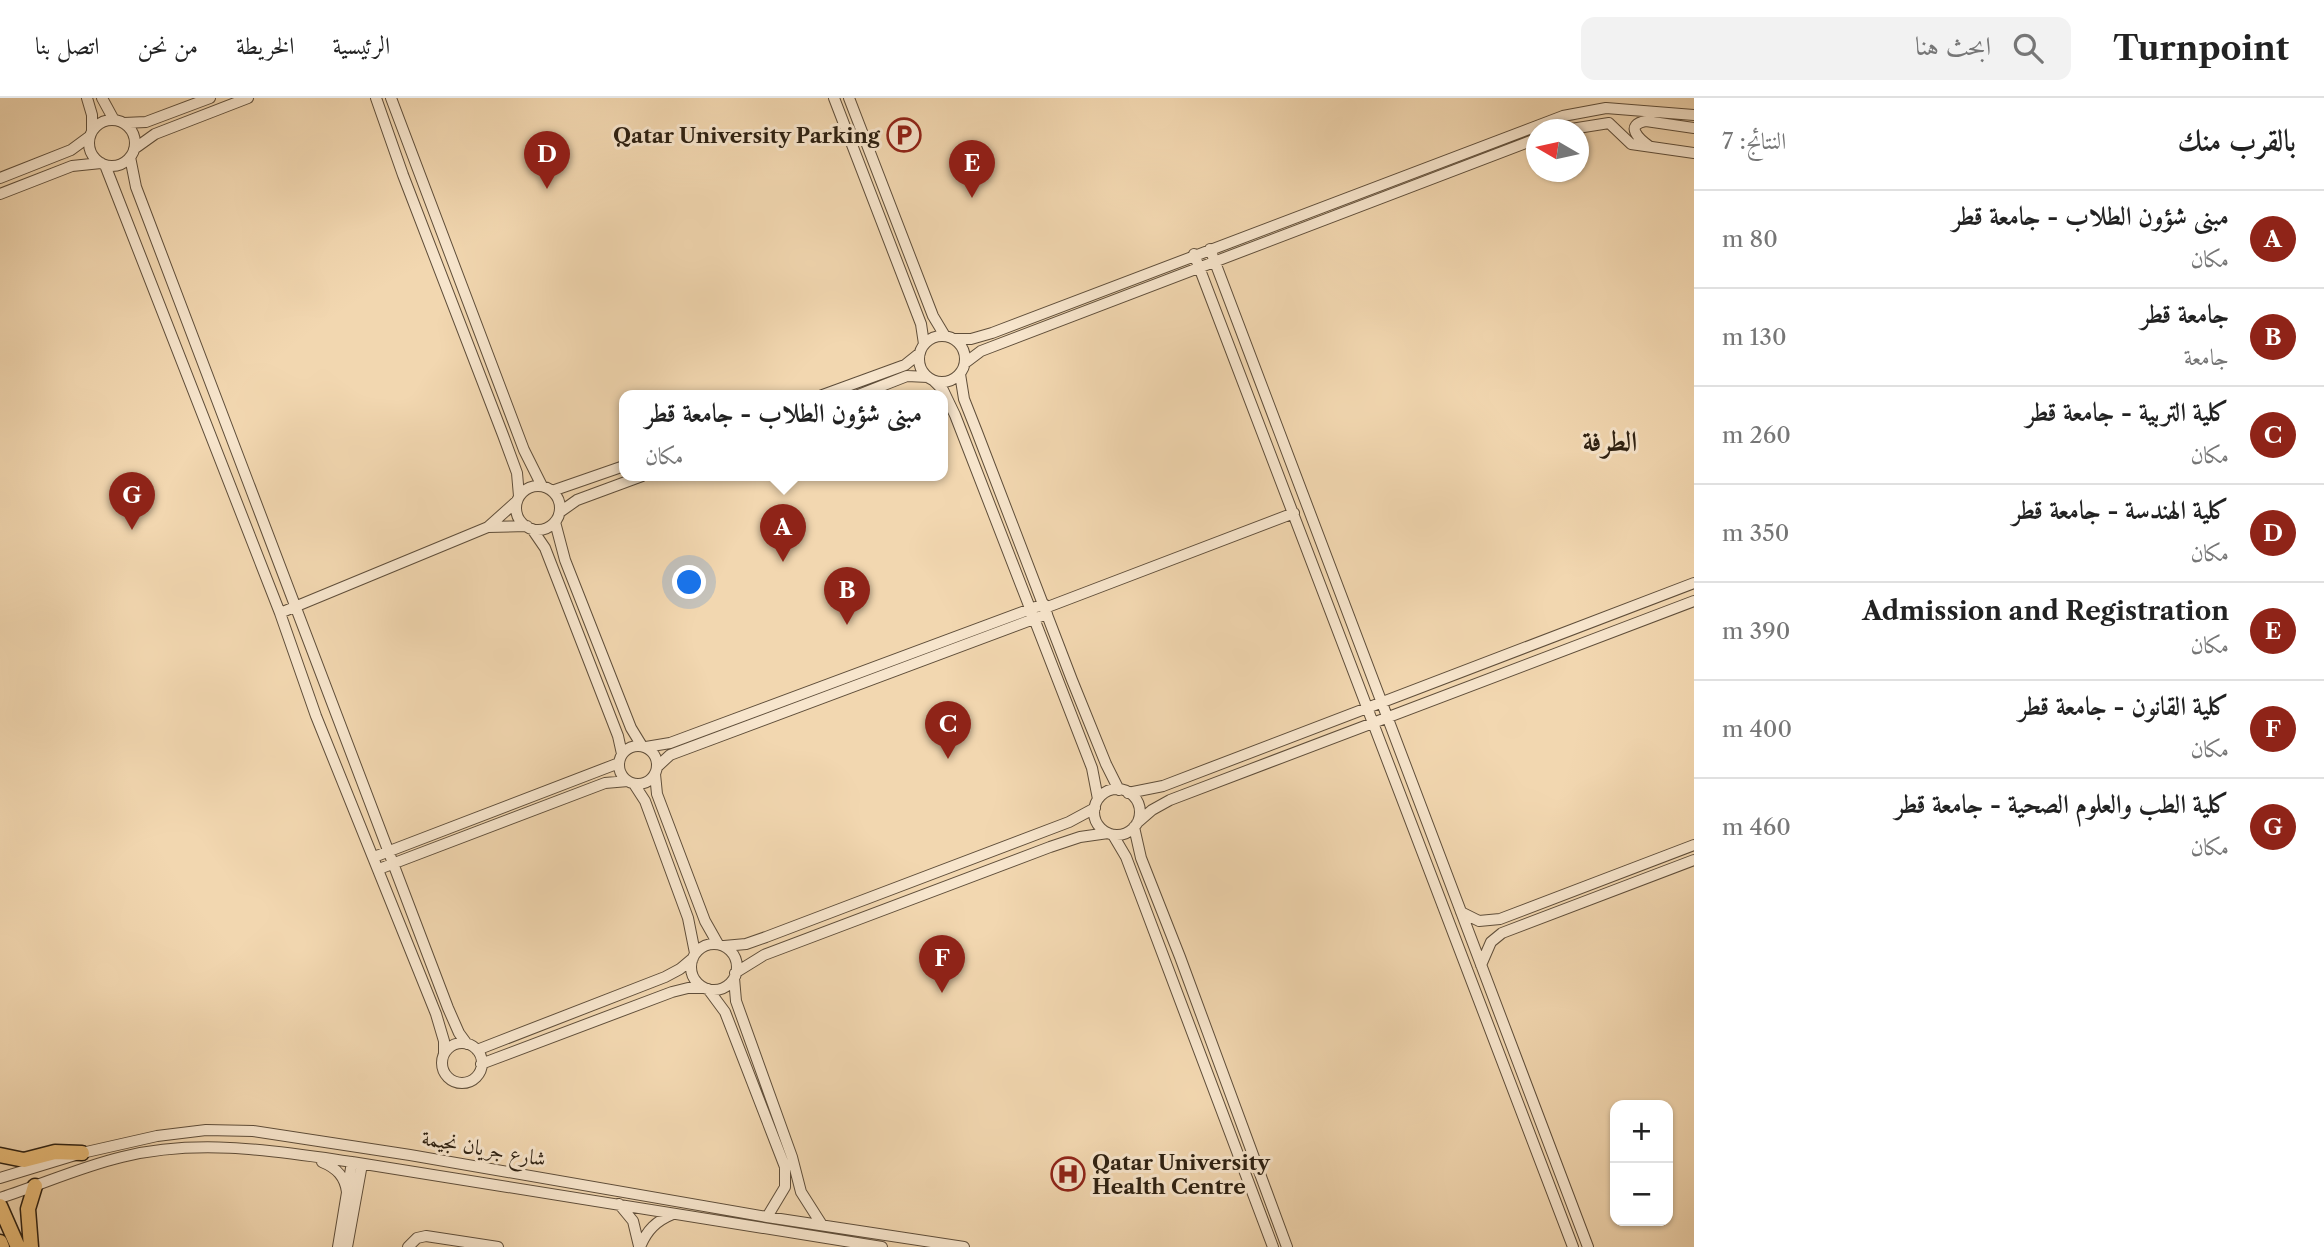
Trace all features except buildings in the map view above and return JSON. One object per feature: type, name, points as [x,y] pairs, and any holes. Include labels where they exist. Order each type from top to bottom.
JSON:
[{"type":"main road","points":[[0,1155],[24,1160],[60,1151],[82,1153]]},
{"type":"main road","points":[[31,1247],[28,1209],[35,1186]]},
{"type":"main road","points":[[0,1206],[18,1247]]},
{"type":"main road","points":[[0,1242],[2,1247]]},
{"type":"street","points":[[87,98],[92,115],[91,151],[103,164],[280,613],[316,716],[436,1014],[444,1041],[443,1069],[447,1076],[456,1082],[471,1080],[477,1075],[481,1064],[477,1050],[467,1044],[453,1021],[136,187],[132,153],[134,134],[119,121],[102,98]]},
{"type":"street","points":[[0,178],[71,150],[104,121],[146,122],[210,98]]},
{"type":"street","points":[[0,194],[72,166],[120,164],[155,134],[248,98]]},
{"type":"street","points":[[376,98],[517,474],[517,513],[545,548],[618,736],[620,771],[645,801],[688,918],[694,956],[692,973],[696,981],[706,988],[725,1012],[786,1173],[782,1195],[767,1217]]},
{"type":"street","points":[[391,98],[531,468],[542,486]]},
{"type":"street","points":[[834,98],[918,315],[922,349],[920,366],[943,390]]},
{"type":"street","points":[[840,390],[905,371],[948,382],[960,374],[965,363],[964,349],[949,337],[933,316],[849,98]]},
{"type":"street","points":[[868,390],[905,371],[933,337],[971,340],[994,332],[1563,116],[1606,108],[1694,115]]},
{"type":"street","points":[[1652,148],[1636,137],[1636,127],[1640,122],[1694,128]]},
{"type":"street","points":[[1589,126],[1609,123],[1629,143],[1694,153]]},
{"type":"street","points":[[1507,136],[1511,148]]},
{"type":"street","points":[[965,363],[982,351],[1526,143]]},
{"type":"street","points":[[1210,249],[1588,1247]]},
{"type":"street","points":[[1194,254],[1573,1247]]},
{"type":"street","points":[[1173,262],[1178,276]]},
{"type":"street","points":[[1111,287],[1116,300]]},
{"type":"street","points":[[463,332],[477,328]]},
{"type":"street","points":[[994,332],[998,345]]},
{"type":"street","points":[[477,368],[491,364]]},
{"type":"street","points":[[960,374],[964,399],[1106,764],[1124,791],[1138,804],[1139,814],[1135,825],[1141,858],[1287,1247]]},
{"type":"street","points":[[1244,385],[1259,380]]},
{"type":"street","points":[[948,400],[1092,768],[1097,823],[1123,851],[1273,1247]]},
{"type":"street","points":[[223,466],[230,468],[240,462]]},
{"type":"street","points":[[552,491],[619,468]]},
{"type":"street","points":[[488,527],[544,529],[577,500],[628,481]]},
{"type":"street","points":[[280,613],[488,527],[531,486],[542,486],[552,491],[559,500],[557,517],[565,560],[631,728],[644,747],[653,754],[655,787],[659,800],[705,921],[735,960],[736,1001],[792,1157],[801,1192],[822,1225]]},
{"type":"street","points":[[374,857],[551,791],[620,758],[633,746],[670,743],[850,682],[1294,514],[1305,502]]},
{"type":"street","points":[[1294,514],[1311,517]]},
{"type":"street","points":[[477,1050],[665,977],[680,969],[707,945],[746,944],[1069,822],[1097,803],[1105,792],[1163,786],[1694,583]]},
{"type":"street","points":[[481,1064],[672,992],[688,988],[723,988],[734,975],[765,955],[1050,847],[1080,837],[1122,834],[1152,810],[1170,800],[1694,601]]},
{"type":"street","points":[[379,869],[604,783],[646,782],[670,755],[850,682]]},
{"type":"street","points":[[551,791],[556,801]]},
{"type":"street","points":[[478,818],[483,830]]},
{"type":"street","points":[[1461,912],[1479,920],[1500,919],[1694,845]]},
{"type":"street","points":[[1481,965],[1490,942],[1503,933],[1694,860]]},
{"type":"street","points":[[1431,876],[1445,870]]},
{"type":"street","points":[[1145,908],[1159,902]]},
{"type":"street","points":[[444,1054],[453,1045],[467,1044]]},
{"type":"street","points":[[746,1066],[757,1061]]},
{"type":"street","points":[[1509,1077],[1522,1072]]},
{"type":"street","points":[[756,1091],[767,1086]]},
{"type":"street","name":"شارع جريان نجيمة","points":[[0,1178],[82,1153],[177,1133],[253,1131],[389,1151],[767,1217],[964,1247]]},
{"type":"street","points":[[1234,1147],[1248,1142]]},
{"type":"street","name":"شارع جريان نجيمة","points":[[0,1198],[106,1161],[162,1150],[208,1147],[268,1150],[883,1247]]},
{"type":"street","points":[[268,1150],[282,1156],[320,1161],[331,1166],[343,1178],[347,1192]]},
{"type":"street","points":[[338,1247],[347,1192],[357,1163]]},
{"type":"street","points":[[347,1247],[357,1163]]},
{"type":"street","points":[[618,1204],[633,1222],[639,1247]]},
{"type":"street","points":[[639,1247],[648,1230],[674,1213]]},
{"type":"street","points":[[408,1247],[417,1238],[426,1236],[498,1247]]},
{"type":"place","name":"Qatar University Parking","points":[[904,135]]},
{"type":"place","name":"كلية الهندسة - جامعة قطر","points":[[547,189]]},
{"type":"place","name":"Admission and Registration","points":[[972,198]]},
{"type":"place","name":"كلية الطب والعلوم الصحية - جامعة قطر","points":[[132,530]]},
{"type":"place","name":"مبنى شؤون الطلاب - جامعة قطر","points":[[783,562]]},
{"type":"place","name":"جامعة قطر","points":[[847,625]]},
{"type":"place","name":"كلية التربية - جامعة قطر","points":[[948,759]]},
{"type":"place","name":"كلية القانون - جامعة قطر","points":[[942,993]]},
{"type":"place","name":"Qatar University Health Centre","points":[[1068,1174]]},
{"type":"district","name":"الطرفة","points":[[1610,441]]}]
